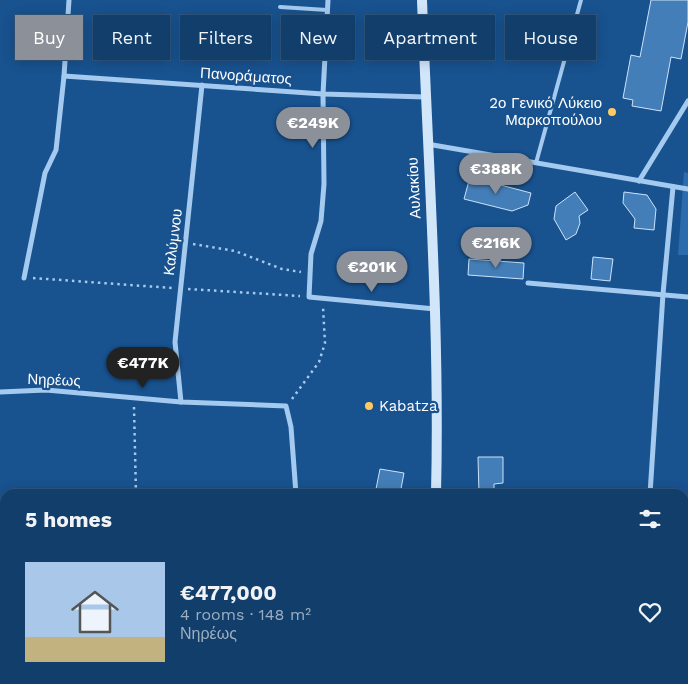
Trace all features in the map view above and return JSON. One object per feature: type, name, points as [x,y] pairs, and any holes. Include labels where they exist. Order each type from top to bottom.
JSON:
[{"type":"main road","name":"Αυλακίου","points":[[422,0],[435,308],[436,489]]},
{"type":"street","points":[[24,278],[45,173],[56,150],[64,76],[69,0]]},
{"type":"street","points":[[328,0],[323,94],[324,184],[321,221],[311,254],[308,297],[435,308]]},
{"type":"street","name":"Πανοράματος","points":[[64,76],[323,94],[425,97]]},
{"type":"street","name":"Καλύμνου","points":[[181,402],[175,342],[202,85]]},
{"type":"street","points":[[639,181],[688,101]]},
{"type":"street","points":[[427,144],[688,189]]},
{"type":"street","points":[[650,489],[663,294],[673,187]]},
{"type":"street","points":[[528,283],[688,296]]},
{"type":"street","name":"Νηρέως","points":[[0,392],[46,390],[181,402],[286,406]]},
{"type":"street","points":[[286,406],[291,427],[296,489]]},
{"type":"lane","points":[[536,163],[581,0]]},
{"type":"lane","points":[[280,6],[328,10]]},
{"type":"path","points":[[186,243],[235,251],[282,269],[310,273]]},
{"type":"path","points":[[24,278],[308,297]]},
{"type":"path","points":[[286,406],[319,362],[325,343],[323,298]]},
{"type":"path","points":[[134,398],[136,489]]},
{"type":"shaded area","points":[[684,172],[688,173],[688,255],[678,255]]},
{"type":"building","points":[[651,0],[688,0],[688,22],[681,59],[671,57],[661,111],[632,106],[633,100],[623,98],[631,55],[640,57]]},
{"type":"building","points":[[470,177],[531,193],[528,205],[512,211],[464,199]]},
{"type":"building","points":[[575,192],[588,210],[579,216],[580,223],[576,234],[566,240],[554,219],[556,206]]},
{"type":"building","points":[[624,192],[647,195],[656,209],[654,230],[634,228],[635,219],[623,203]]},
{"type":"building","points":[[593,257],[613,259],[610,281],[591,279]]},
{"type":"building","points":[[469,259],[524,263],[523,279],[468,275]]},
{"type":"building","points":[[478,457],[503,457],[503,483],[494,484],[494,489],[479,489]]},
{"type":"building","points":[[380,469],[404,473],[401,489],[376,489]]},
{"type":"place","name":"2ο Γενικό Λύκειο Μαρκοπούλου","points":[[612,112]]},
{"type":"place","name":"Kabatza","points":[[369,406]]}]
